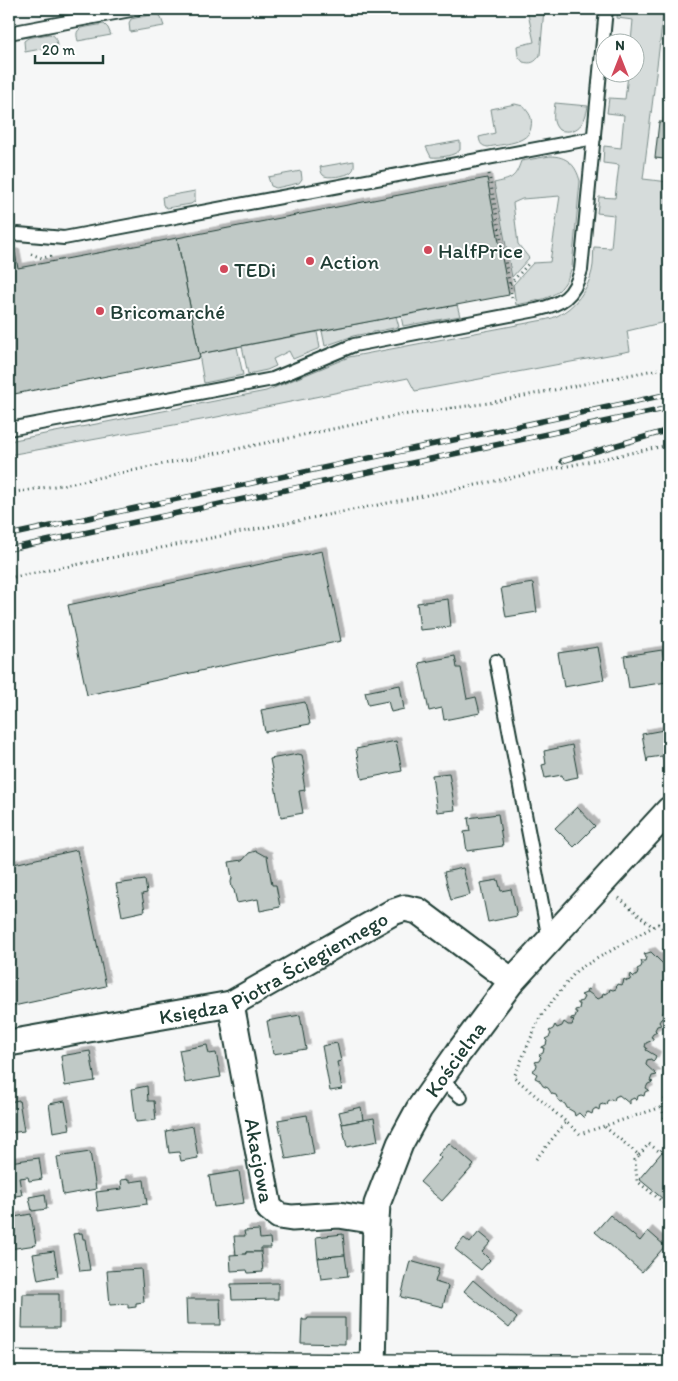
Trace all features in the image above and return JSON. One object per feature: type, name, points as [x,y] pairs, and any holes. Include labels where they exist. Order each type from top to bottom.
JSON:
[{"type":"street","name":"Kościelna","points":[[372,1370],[377,1204],[400,1144],[419,1109],[512,981],[669,810]]},
{"type":"street","name":"Księdza Piotra Ściegiennego","points":[[9,1043],[231,1004],[393,912],[405,908],[418,911],[512,981]]},
{"type":"street","name":"Akacjowa","points":[[231,1004],[269,1208],[279,1216],[292,1218],[339,1214],[376,1221]]},
{"type":"street","points":[[9,1365],[372,1370],[669,1370]]},
{"type":"lane","points":[[9,33],[136,9]]},
{"type":"lane","points":[[9,429],[273,379],[354,345],[554,306],[568,296],[578,283],[581,270],[606,9]]},
{"type":"lane","points":[[9,236],[18,234],[64,238],[594,138]]},
{"type":"lane","points":[[496,661],[549,940]]},
{"type":"lane","points":[[440,1079],[462,1096]]},
{"type":"path","points":[[488,173],[516,314]]},
{"type":"path","points":[[510,284],[530,262]]},
{"type":"path","points":[[9,493],[68,484],[395,416],[490,403],[669,367]]},
{"type":"path","points":[[9,578],[669,445]]},
{"type":"path","points":[[615,894],[653,927]]},
{"type":"path","points":[[662,1107],[580,1134],[514,1077],[540,1017],[577,970],[658,924],[669,935]]},
{"type":"path","points":[[669,1089],[662,1107],[669,1139],[660,1152],[649,1144],[635,1160],[637,1181],[669,1207]]},
{"type":"path","points":[[536,1159],[566,1122]]},
{"type":"path","points":[[605,1126],[639,1155]]},
{"type":"shaded area","points":[[527,9],[544,9],[540,55],[531,63],[523,62],[518,56],[517,46],[534,42]]},
{"type":"shaded area","points":[[618,9],[664,9],[643,179],[669,182],[669,321],[627,331],[630,351],[415,391],[408,378],[212,418],[9,455],[9,441],[266,391],[349,357],[548,319],[563,313],[579,298],[587,285],[593,265],[594,247],[611,248],[614,215],[597,213],[599,197],[615,198],[619,165],[603,163],[604,146],[621,148],[624,115],[607,113],[609,98],[625,99],[627,82],[646,82],[646,32],[632,32],[633,20],[617,18]]},
{"type":"shaded area","points":[[155,14],[160,15],[164,26],[130,32],[129,23],[131,19]]},
{"type":"shaded area","points":[[104,24],[111,35],[78,41],[77,33],[81,28]]},
{"type":"shaded area","points":[[49,34],[56,39],[57,46],[25,52],[24,41],[28,38]]},
{"type":"shaded area","points":[[555,103],[588,106],[585,118],[580,126],[571,131],[559,130],[554,121]]},
{"type":"shaded area","points":[[515,104],[523,106],[530,115],[531,127],[529,133],[514,142],[488,147],[482,145],[479,137],[495,133],[491,109]]},
{"type":"shaded area","points":[[460,141],[460,150],[446,156],[431,157],[426,147]]},
{"type":"shaded area","points":[[556,156],[570,162],[576,170],[580,181],[572,267],[568,278],[558,292],[544,299],[516,305],[513,285],[533,263],[550,262],[560,196],[522,199],[513,203],[518,244],[529,258],[512,277],[494,183],[512,177],[521,161]]},
{"type":"shaded area","points":[[354,161],[352,171],[341,176],[325,176],[320,167]]},
{"type":"shaded area","points":[[301,171],[302,179],[299,183],[276,188],[271,186],[268,177]]},
{"type":"shaded area","points":[[195,191],[195,201],[191,204],[167,208],[163,205],[162,197]]},
{"type":"shaded area","points":[[457,305],[460,316],[403,326],[401,316]]},
{"type":"shaded area","points":[[396,316],[399,327],[353,336],[325,346],[322,331]]},
{"type":"shaded area","points":[[317,332],[320,348],[293,359],[289,351],[273,359],[276,366],[248,374],[242,346]]},
{"type":"shaded area","points":[[237,347],[243,375],[204,383],[199,354]]},
{"type":"building","points":[[659,122],[668,122],[664,159],[655,158]]},
{"type":"building","points":[[669,122],[669,160],[664,159]]},
{"type":"building","points":[[487,178],[509,295],[199,354],[177,238]]},
{"type":"building","name":"Bricomarché","points":[[177,238],[200,358],[9,395],[9,254],[15,253],[18,268]]},
{"type":"building","points":[[322,551],[341,641],[87,695],[68,605]]},
{"type":"building","points":[[533,583],[537,612],[506,617],[501,588]]},
{"type":"building","points":[[448,599],[451,627],[420,630],[417,603]]},
{"type":"building","points":[[598,647],[604,680],[564,687],[558,653]]},
{"type":"building","points":[[662,650],[667,682],[629,688],[624,656]]},
{"type":"building","points":[[455,656],[457,668],[461,668],[467,699],[476,697],[480,713],[444,720],[442,708],[429,711],[419,663]]},
{"type":"building","points":[[400,685],[404,709],[391,712],[388,701],[368,705],[365,692]]},
{"type":"building","points":[[305,702],[310,724],[265,732],[261,710]]},
{"type":"building","points":[[669,729],[669,758],[663,759],[662,756],[648,758],[647,762],[642,734]]},
{"type":"building","points":[[396,741],[402,771],[362,779],[356,749]]},
{"type":"building","points":[[572,745],[578,777],[563,780],[562,775],[545,778],[542,765],[546,764],[544,751]]},
{"type":"building","points":[[302,755],[305,772],[303,777],[305,790],[299,791],[303,813],[281,817],[270,759]]},
{"type":"building","points":[[449,773],[455,810],[437,812],[432,775]]},
{"type":"building","points":[[577,807],[595,826],[574,847],[555,828]]},
{"type":"building","points":[[498,814],[503,846],[467,851],[464,832],[470,831],[468,818]]},
{"type":"building","points":[[77,850],[106,986],[9,1007],[9,865]]},
{"type":"building","points":[[256,851],[267,856],[272,885],[276,885],[280,907],[260,911],[258,899],[237,903],[232,888],[229,862],[243,860],[249,853]]},
{"type":"building","points":[[463,868],[470,895],[451,900],[444,872]]},
{"type":"building","points":[[145,880],[147,893],[142,894],[145,911],[122,916],[116,884]]},
{"type":"building","points":[[498,880],[501,891],[511,889],[517,916],[488,922],[480,883]]},
{"type":"building","points":[[651,952],[669,970],[669,1003],[667,1007],[669,1010],[664,1011],[662,1015],[665,1017],[659,1022],[661,1025],[657,1026],[655,1030],[657,1032],[651,1037],[653,1040],[646,1043],[645,1047],[647,1048],[646,1050],[656,1056],[653,1062],[651,1059],[647,1060],[646,1065],[657,1075],[652,1076],[650,1081],[653,1082],[648,1084],[646,1088],[649,1090],[645,1092],[644,1096],[638,1096],[637,1100],[634,1098],[630,1100],[630,1104],[619,1095],[615,1097],[614,1101],[611,1099],[607,1101],[606,1105],[600,1105],[599,1110],[596,1108],[592,1114],[588,1112],[584,1118],[579,1113],[575,1116],[574,1112],[567,1108],[565,1104],[558,1100],[556,1095],[552,1094],[548,1088],[535,1078],[537,1074],[532,1071],[537,1065],[535,1062],[539,1061],[541,1057],[539,1055],[543,1053],[544,1048],[542,1047],[546,1045],[547,1041],[545,1039],[549,1037],[551,1034],[549,1031],[555,1025],[557,1028],[562,1026],[564,1022],[572,1025],[574,1019],[571,1020],[571,1018],[575,1017],[577,1012],[575,1010],[579,1009],[580,1004],[578,1002],[582,1001],[584,997],[581,995],[586,993],[587,989],[589,990],[588,992],[598,999],[602,997],[603,993],[609,992],[610,989],[616,989],[617,984],[623,984],[624,979],[630,980],[631,974],[634,977],[637,975],[637,969],[642,964],[641,961],[645,961],[646,957],[644,954]]},
{"type":"building","points":[[300,1015],[306,1049],[273,1054],[267,1021]]},
{"type":"building","points":[[337,1043],[341,1061],[337,1062],[342,1089],[330,1091],[322,1046]]},
{"type":"building","points":[[207,1045],[209,1054],[216,1053],[221,1077],[185,1083],[179,1050]]},
{"type":"building","points":[[90,1051],[95,1081],[65,1086],[61,1056]]},
{"type":"building","points":[[147,1086],[148,1101],[154,1101],[156,1120],[136,1122],[132,1089]]},
{"type":"building","points":[[19,1100],[24,1131],[9,1133],[9,1102]]},
{"type":"building","points":[[65,1101],[70,1129],[53,1132],[49,1104]]},
{"type":"building","points":[[361,1107],[363,1120],[342,1124],[339,1112]]},
{"type":"building","points":[[307,1115],[314,1154],[286,1159],[278,1120]]},
{"type":"building","points":[[374,1118],[378,1141],[347,1147],[342,1124]]},
{"type":"building","points":[[193,1126],[198,1158],[181,1161],[179,1152],[169,1153],[166,1131]]},
{"type":"building","points":[[449,1143],[474,1165],[442,1201],[420,1182],[441,1158],[438,1155]]},
{"type":"building","points":[[90,1152],[96,1189],[63,1195],[57,1157]]},
{"type":"building","points":[[662,1152],[669,1157],[669,1204],[639,1179]]},
{"type":"building","points":[[39,1158],[42,1179],[29,1181],[28,1177],[19,1178],[22,1195],[9,1197],[9,1162]]},
{"type":"building","points":[[239,1171],[244,1203],[214,1207],[209,1176]]},
{"type":"building","points":[[130,1179],[130,1182],[144,1180],[147,1204],[98,1211],[96,1192],[122,1189],[121,1180]]},
{"type":"building","points":[[45,1194],[47,1209],[32,1211],[29,1197]]},
{"type":"building","points":[[31,1214],[36,1245],[9,1249],[9,1218]]},
{"type":"building","points":[[610,1215],[640,1241],[648,1231],[665,1246],[642,1272],[595,1232]]},
{"type":"building","points":[[259,1230],[260,1239],[270,1238],[271,1248],[261,1248],[261,1252],[246,1252],[246,1254],[236,1255],[234,1236],[245,1236],[244,1231]]},
{"type":"building","points":[[479,1232],[491,1242],[482,1252],[490,1260],[481,1270],[455,1249],[464,1238],[470,1243]]},
{"type":"building","points":[[82,1233],[83,1239],[85,1239],[90,1270],[80,1271],[73,1234]]},
{"type":"building","points":[[343,1234],[345,1255],[318,1258],[316,1237]]},
{"type":"building","points":[[54,1251],[58,1276],[38,1280],[33,1254]]},
{"type":"building","points":[[246,1252],[261,1252],[263,1272],[231,1271],[230,1255],[246,1254]]},
{"type":"building","points":[[345,1255],[348,1276],[321,1279],[318,1258]]},
{"type":"building","points":[[410,1261],[439,1269],[435,1282],[448,1286],[443,1307],[401,1297]]},
{"type":"building","points":[[141,1269],[144,1302],[136,1303],[136,1307],[128,1308],[128,1304],[110,1305],[107,1271]]},
{"type":"building","points":[[473,1280],[517,1318],[509,1328],[464,1291]]},
{"type":"building","points":[[278,1283],[278,1299],[232,1300],[231,1284]]},
{"type":"building","points":[[23,1294],[59,1294],[59,1328],[22,1328]]},
{"type":"building","points":[[186,1299],[220,1299],[221,1325],[187,1325]]},
{"type":"building","points":[[308,1318],[345,1318],[345,1344],[301,1343],[302,1319],[307,1320]]},
{"type":"railway","points":[[9,535],[669,394]]},
{"type":"railway","points":[[9,549],[669,408]]},
{"type":"railway","points":[[562,461],[669,430]]},
{"type":"place","name":"HalfPrice","points":[[428,250]]},
{"type":"place","name":"Action","points":[[310,261]]},
{"type":"place","name":"TEDi","points":[[224,269]]},
{"type":"place","name":"Bricomarché","points":[[100,311]]}]
